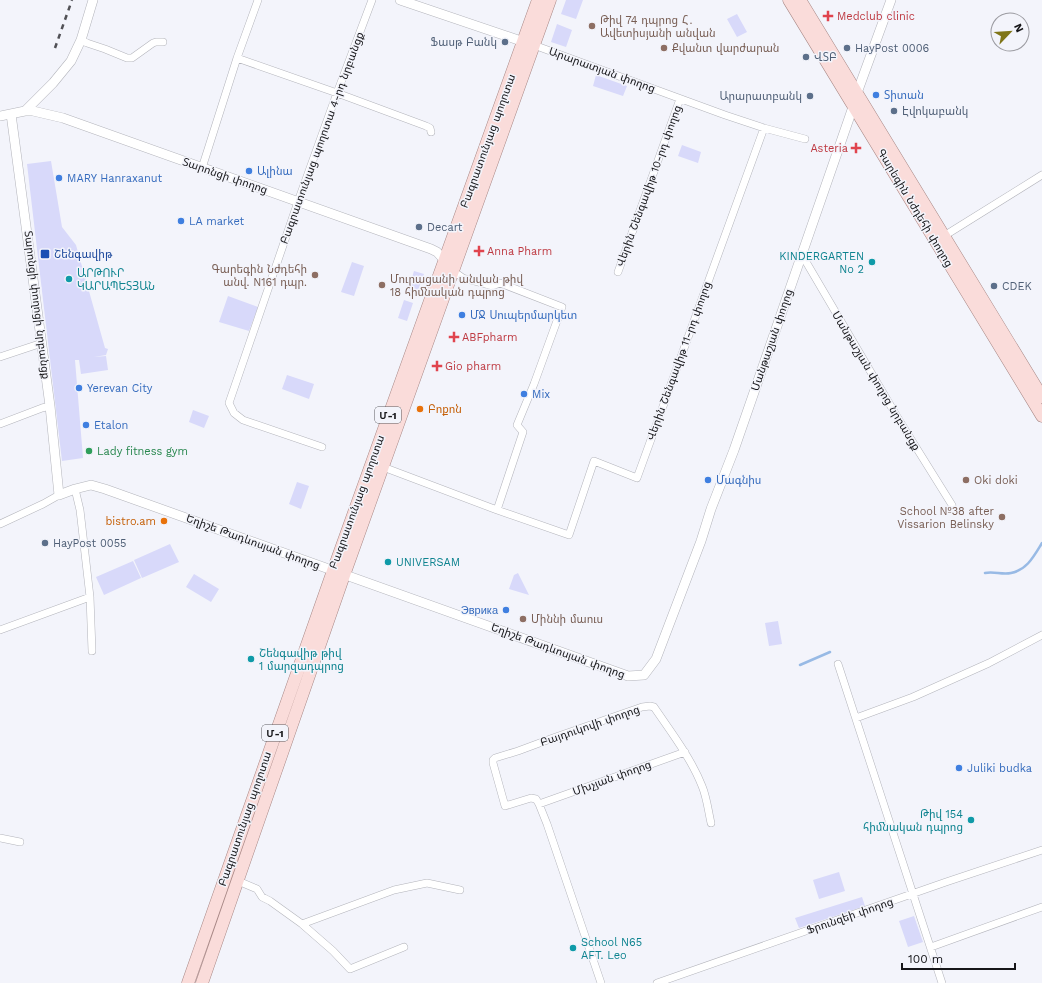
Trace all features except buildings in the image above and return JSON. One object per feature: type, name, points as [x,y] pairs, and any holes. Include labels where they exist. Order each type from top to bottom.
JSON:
[{"type":"main road","name":"Բագրատունյաց պողոտա","points":[[202,983],[382,467],[453,271],[529,44],[538,0]]},
{"type":"main road","name":"Բագրատունյաց պողոտա","points":[[188,983],[444,260],[529,44],[550,0]]},
{"type":"main road","name":"Գարեգին Նժդեհի փողոց","points":[[789,0],[1042,416]]},
{"type":"main road","name":"Գարեգին Նժդեհի փողոց","points":[[800,0],[1042,397]]},
{"type":"street","points":[[26,111],[71,62],[81,40],[93,0]]},
{"type":"street","points":[[202,168],[237,58],[258,0]]},
{"type":"street","name":"Բագրատունյաց պողոտա 4-րդ նրբանցք","points":[[322,447],[243,420],[234,413],[229,403],[298,201],[372,0]]},
{"type":"street","name":"Արարատյան փողոց","points":[[400,0],[509,36],[725,115],[764,128],[805,138]]},
{"type":"street","name":"Մանթաշյան փողոց","points":[[644,675],[656,659],[701,541],[891,0]]},
{"type":"street","points":[[81,40],[127,58],[132,58],[153,43],[163,42]]},
{"type":"street","points":[[237,58],[426,126],[430,128],[431,132]]},
{"type":"street","name":"Վերին Շենգավիթ 10-րդ փողոց","points":[[618,272],[680,99]]},
{"type":"street","name":"Տարոնցի փողոց","points":[[0,116],[33,111],[63,118],[431,249],[437,252],[453,271]]},
{"type":"street","name":"Տարոնցի փողոցի նրբանցք","points":[[12,114],[50,406],[59,496]]},
{"type":"street","name":"Վերին Շենգավիթ 11-րդ փողոց","points":[[497,510],[569,535],[594,461],[637,478],[764,128]]},
{"type":"street","points":[[944,236],[1042,175]]},
{"type":"street","name":"Մանթաշյան փողոց նրբանցք","points":[[802,255],[922,458],[952,505]]},
{"type":"street","points":[[382,467],[497,510],[523,432],[517,425],[534,384],[562,307],[500,284],[492,286],[463,278],[453,271]]},
{"type":"street","points":[[0,357],[42,343]]},
{"type":"street","points":[[0,424],[50,406]]},
{"type":"street","name":"Եղիշե Թադևոսյան փողոց","points":[[0,524],[75,489],[91,485],[628,676],[644,675]]},
{"type":"street","points":[[75,489],[80,510],[90,597],[92,651]]},
{"type":"street","points":[[0,630],[90,597]]},
{"type":"street","points":[[856,718],[913,696],[989,663],[1042,635]]},
{"type":"street","points":[[838,664],[942,983]]},
{"type":"street","name":"Բայդուկովի փողոց","points":[[539,804],[536,799],[531,798],[505,806],[493,760],[495,758],[642,707],[650,706],[654,707],[685,752],[702,785],[711,823]]},
{"type":"street","name":"Մխչյան փողոց","points":[[539,804],[685,752]]},
{"type":"street","points":[[539,804],[602,983]]},
{"type":"street","points":[[0,838],[20,842]]},
{"type":"street","name":"Ֆրունզեի փողոց","points":[[657,983],[1042,850]]},
{"type":"street","points":[[238,881],[257,889],[262,897],[302,924],[333,951],[350,969],[404,947]]},
{"type":"street","points":[[302,924],[394,890],[427,883],[460,890]]},
{"type":"street","points":[[931,946],[1042,907]]},
{"type":"shaded area","points":[[566,0],[583,0],[576,19],[561,14]]},
{"type":"shaded area","points":[[737,14],[747,32],[737,37],[727,19]]},
{"type":"shaded area","points":[[557,24],[572,30],[566,47],[551,42]]},
{"type":"shaded area","points":[[596,75],[627,86],[623,96],[593,86]]},
{"type":"shaded area","points":[[682,145],[701,152],[698,163],[678,156]]},
{"type":"shaded area","points":[[51,161],[62,227],[76,245],[105,348],[108,349],[106,355],[94,357],[106,356],[108,370],[81,374],[79,360],[75,360],[83,458],[62,461],[27,164]]},
{"type":"shaded area","points":[[352,262],[364,266],[354,296],[341,292]]},
{"type":"shaded area","points":[[414,271],[424,274],[417,293],[408,290]]},
{"type":"shaded area","points":[[228,296],[258,307],[249,331],[219,322]]},
{"type":"shaded area","points":[[404,300],[413,303],[407,321],[398,318]]},
{"type":"shaded area","points":[[287,375],[314,384],[309,399],[282,389]]},
{"type":"shaded area","points":[[193,410],[209,416],[204,428],[189,422]]},
{"type":"shaded area","points":[[297,482],[309,486],[301,509],[289,504]]},
{"type":"shaded area","points":[[170,544],[179,562],[142,578],[134,560]]},
{"type":"shaded area","points":[[133,561],[141,578],[104,595],[96,577]]},
{"type":"shaded area","points":[[518,573],[529,595],[509,589],[514,575]]},
{"type":"shaded area","points":[[194,574],[219,589],[211,602],[186,587]]},
{"type":"shaded area","points":[[778,621],[782,644],[769,646],[765,623]]},
{"type":"shaded area","points":[[839,872],[845,891],[819,899],[813,880]]},
{"type":"shaded area","points":[[862,897],[865,906],[799,928],[795,918]]},
{"type":"shaded area","points":[[914,916],[923,942],[908,947],[899,921]]},
{"type":"waterway","points":[[985,573],[1008,573],[1021,569],[1030,562],[1042,543]]},
{"type":"waterway","points":[[800,665],[830,652]]},
{"type":"railway","points":[[55,48],[72,0]]},
{"type":"place","name":"Medclub clinic","points":[[828,16]]},
{"type":"place","name":"Թիվ 74 դպրոց Հ․ Ավետիսյանի անվան","points":[[592,26]]},
{"type":"place","name":"Ֆասթ Բանկ","points":[[505,42]]},
{"type":"place","name":"Քվանտ վարժարան","points":[[664,48]]},
{"type":"place","name":"HayPost 0006","points":[[847,48]]},
{"type":"place","name":"ՎՏԲ","points":[[806,57]]},
{"type":"place","name":"Տիտան","points":[[876,95]]},
{"type":"place","name":"Արարատբանկ","points":[[810,96]]},
{"type":"place","name":"Էվոկաբանկ","points":[[894,111]]},
{"type":"place","name":"Asteria","points":[[856,148]]},
{"type":"place","name":"Ալինա","points":[[249,171]]},
{"type":"place","name":"MARY Hanraxanut","points":[[59,178]]},
{"type":"place","name":"LA market","points":[[181,221]]},
{"type":"place","name":"Decart","points":[[419,227]]},
{"type":"place","name":"Anna Pharm","points":[[479,251]]},
{"type":"place","name":"Շենգավիթ","points":[[45,254]]},
{"type":"place","name":"KINDERGARTEN No 2","points":[[872,262]]},
{"type":"place","name":"Գարեգին Նժդեհի անվ. N161 դպր.","points":[[315,275]]},
{"type":"place","name":"ԱՐԹՈՒՐ ԿԱՐԱՊԵՏՅԱՆ","points":[[69,279]]},
{"type":"place","name":"Մուրացանի անվան թիվ 18 հիմնական դպրոց","points":[[382,285]]},
{"type":"place","name":"CDEK","points":[[994,286]]},
{"type":"place","name":"ՄՋ Սուպերմարկետ","points":[[462,315]]},
{"type":"place","name":"ABFpharm","points":[[454,337]]},
{"type":"place","name":"Gio pharm","points":[[437,366]]},
{"type":"place","name":"Yerevan City","points":[[79,388]]},
{"type":"place","name":"Mix","points":[[524,394]]},
{"type":"place","name":"Բոքոն","points":[[420,409]]},
{"type":"place","name":"Etalon","points":[[86,425]]},
{"type":"place","name":"Lady fitness gym","points":[[89,451]]},
{"type":"place","name":"Մագնիս","points":[[708,480]]},
{"type":"place","name":"Oki doki","points":[[966,480]]},
{"type":"place","name":"School №38 after Vissarion Belinsky","points":[[1002,517]]},
{"type":"place","name":"bistro.am","points":[[164,521]]},
{"type":"place","name":"HayPost 0055","points":[[45,543]]},
{"type":"place","name":"UNIVERSAM","points":[[388,562]]},
{"type":"place","name":"Эврика","points":[[506,610]]},
{"type":"place","name":"Միննի մաուս","points":[[523,619]]},
{"type":"place","name":"Շենգավիթ թիվ 1 մարզադպրոց","points":[[251,659]]},
{"type":"place","name":"Juliki budka","points":[[959,768]]},
{"type":"place","name":"Թիվ 154 հիմնական դպրոց","points":[[971,820]]},
{"type":"place","name":"School N65 AFT. Leo","points":[[573,948]]}]
